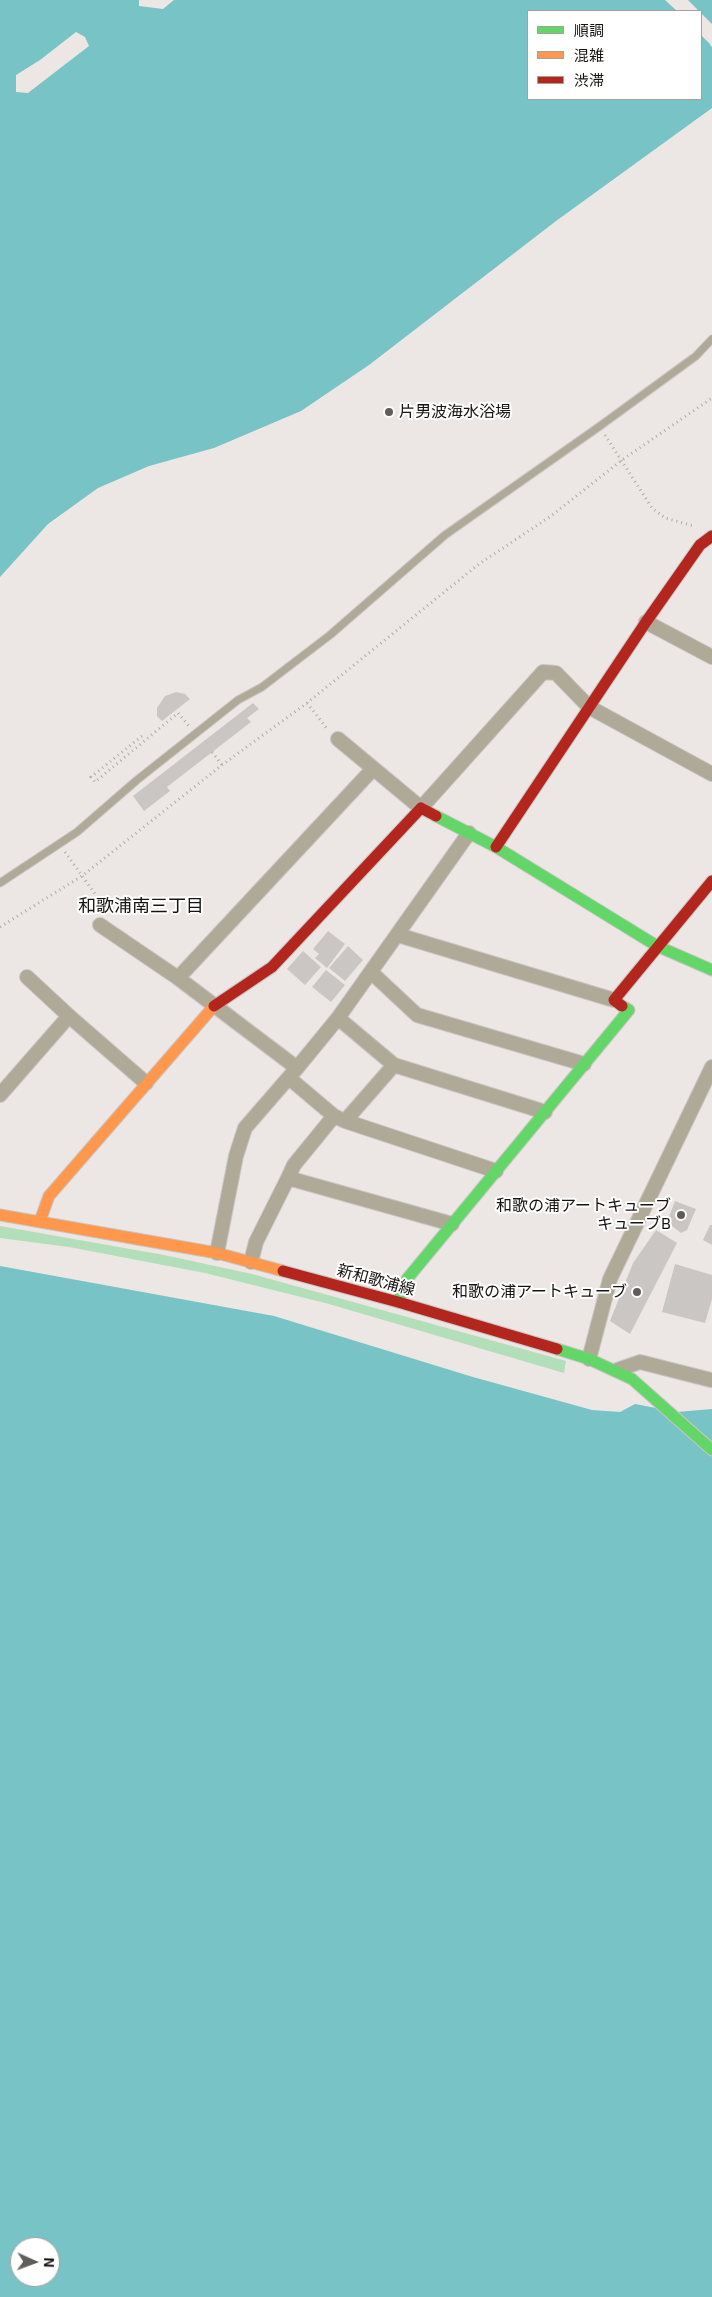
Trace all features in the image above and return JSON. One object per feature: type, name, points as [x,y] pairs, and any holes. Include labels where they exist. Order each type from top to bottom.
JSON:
[{"type":"street","points":[[496,847],[646,622],[700,545],[711,538]]},
{"type":"street","points":[[646,622],[712,657]]},
{"type":"street","points":[[40,1221],[49,1196],[216,1004],[272,967],[421,808],[543,672],[556,673],[589,707],[712,774]]},
{"type":"street","points":[[338,739],[372,770],[421,808],[496,847],[657,946],[712,970]]},
{"type":"street","points":[[178,978],[372,770]]},
{"type":"street","points":[[217,1253],[236,1156],[245,1128],[338,1018],[372,973],[469,834]]},
{"type":"street","points":[[614,1000],[712,881]]},
{"type":"street","points":[[100,924],[216,1004],[293,1073],[339,1119],[496,1171]]},
{"type":"street","points":[[398,935],[614,1000],[629,1010],[407,1279],[398,1302]]},
{"type":"street","points":[[372,973],[417,1015],[584,1064]]},
{"type":"street","points":[[27,977],[146,1083]]},
{"type":"street","points":[[0,1095],[69,1016]]},
{"type":"street","points":[[338,1018],[394,1065],[545,1112]]},
{"type":"street","points":[[251,1262],[256,1242],[294,1165],[394,1065]]},
{"type":"street","points":[[589,1359],[610,1279],[712,1067]]},
{"type":"street","points":[[288,1178],[452,1224]]},
{"type":"street","name":"新和歌浦線","points":[[0,1216],[40,1221],[217,1253],[398,1302],[589,1359],[617,1370],[646,1391],[712,1450]]},
{"type":"street","points":[[617,1370],[640,1362],[712,1379]]},
{"type":"lane","points":[[0,883],[77,832],[137,780],[238,700],[262,687],[330,635],[445,535],[696,356],[712,339]]},
{"type":"path","points":[[0,926],[82,876],[222,765],[307,703],[479,564],[551,516],[622,460],[712,398]]},
{"type":"path","points":[[613,449],[652,508],[666,518],[696,527]]},
{"type":"path","points":[[307,703],[326,728]]},
{"type":"path","points":[[142,736],[92,777],[95,782],[178,713],[190,728]]},
{"type":"path","points":[[212,752],[222,765]]},
{"type":"path","points":[[69,856],[108,911]]},
{"type":"green space","points":[[0,1226],[164,1255],[252,1274],[566,1361],[564,1373],[329,1304],[205,1273],[69,1247],[0,1238]]},
{"type":"water","points":[[0,0],[712,0],[712,42],[710,45],[712,47],[712,108],[556,221],[369,365],[301,411],[214,448],[149,466],[98,488],[48,524],[0,577]]},
{"type":"water","points":[[0,1266],[274,1316],[473,1377],[592,1410],[620,1412],[635,1404],[677,1412],[712,1409],[712,2297],[0,2297]]},
{"type":"pier","points":[[139,0],[174,0],[163,9],[139,6]]},
{"type":"pier","points":[[665,0],[688,0],[698,10],[676,10]]},
{"type":"pier","points":[[702,14],[712,24],[712,46],[702,36]]},
{"type":"pier","points":[[76,32],[85,37],[89,46],[28,93],[16,92],[16,75],[40,60]]},
{"type":"building","points":[[176,692],[185,694],[190,699],[162,721],[157,716],[157,708],[165,696]]},
{"type":"building","points":[[253,703],[259,709],[247,718],[251,722],[167,787],[170,791],[144,811],[133,796]]},
{"type":"building","points":[[328,931],[345,944],[327,968],[315,958],[319,954],[313,949]]},
{"type":"building","points":[[348,946],[363,960],[345,981],[329,968]]},
{"type":"building","points":[[303,951],[321,967],[305,985],[287,969]]},
{"type":"building","points":[[326,970],[345,985],[331,1002],[312,987]]},
{"type":"building","name":"和歌の浦アートキューブ キューブB","points":[[675,1201],[696,1209],[687,1230],[681,1233],[667,1222]]},
{"type":"building","points":[[710,1225],[712,1225],[712,1245],[703,1240]]},
{"type":"building","name":"和歌の浦アートキューブ","points":[[656,1230],[677,1243],[630,1334],[610,1321],[633,1263]]},
{"type":"building","points":[[675,1264],[712,1275],[712,1299],[705,1323],[662,1312]]},
{"type":"traffic: fast","points":[[436,816],[496,847],[657,946],[712,970]]},
{"type":"traffic: fast","points":[[398,1302],[407,1279],[629,1010],[622,1006]]},
{"type":"traffic: fast","points":[[557,1349],[589,1359],[632,1379],[712,1450]]},
{"type":"traffic: slow","points":[[40,1221],[49,1196],[214,1006]]},
{"type":"traffic: slow","points":[[0,1215],[217,1253],[283,1271]]},
{"type":"traffic: jam","points":[[496,847],[646,622],[700,545],[712,536]]},
{"type":"traffic: jam","points":[[214,1006],[272,967],[421,808],[436,816]]},
{"type":"traffic: jam","points":[[622,1006],[614,1000],[712,881]]},
{"type":"traffic: jam","points":[[283,1271],[398,1302],[557,1349]]},
{"type":"place","name":"片男波海水浴場","points":[[389,412]]},
{"type":"place","name":"和歌の浦アートキューブ キューブB","points":[[681,1215]]},
{"type":"place","name":"和歌の浦アートキューブ","points":[[637,1292]]},
{"type":"district","name":"和歌浦南三丁目","points":[[141,906]]}]
